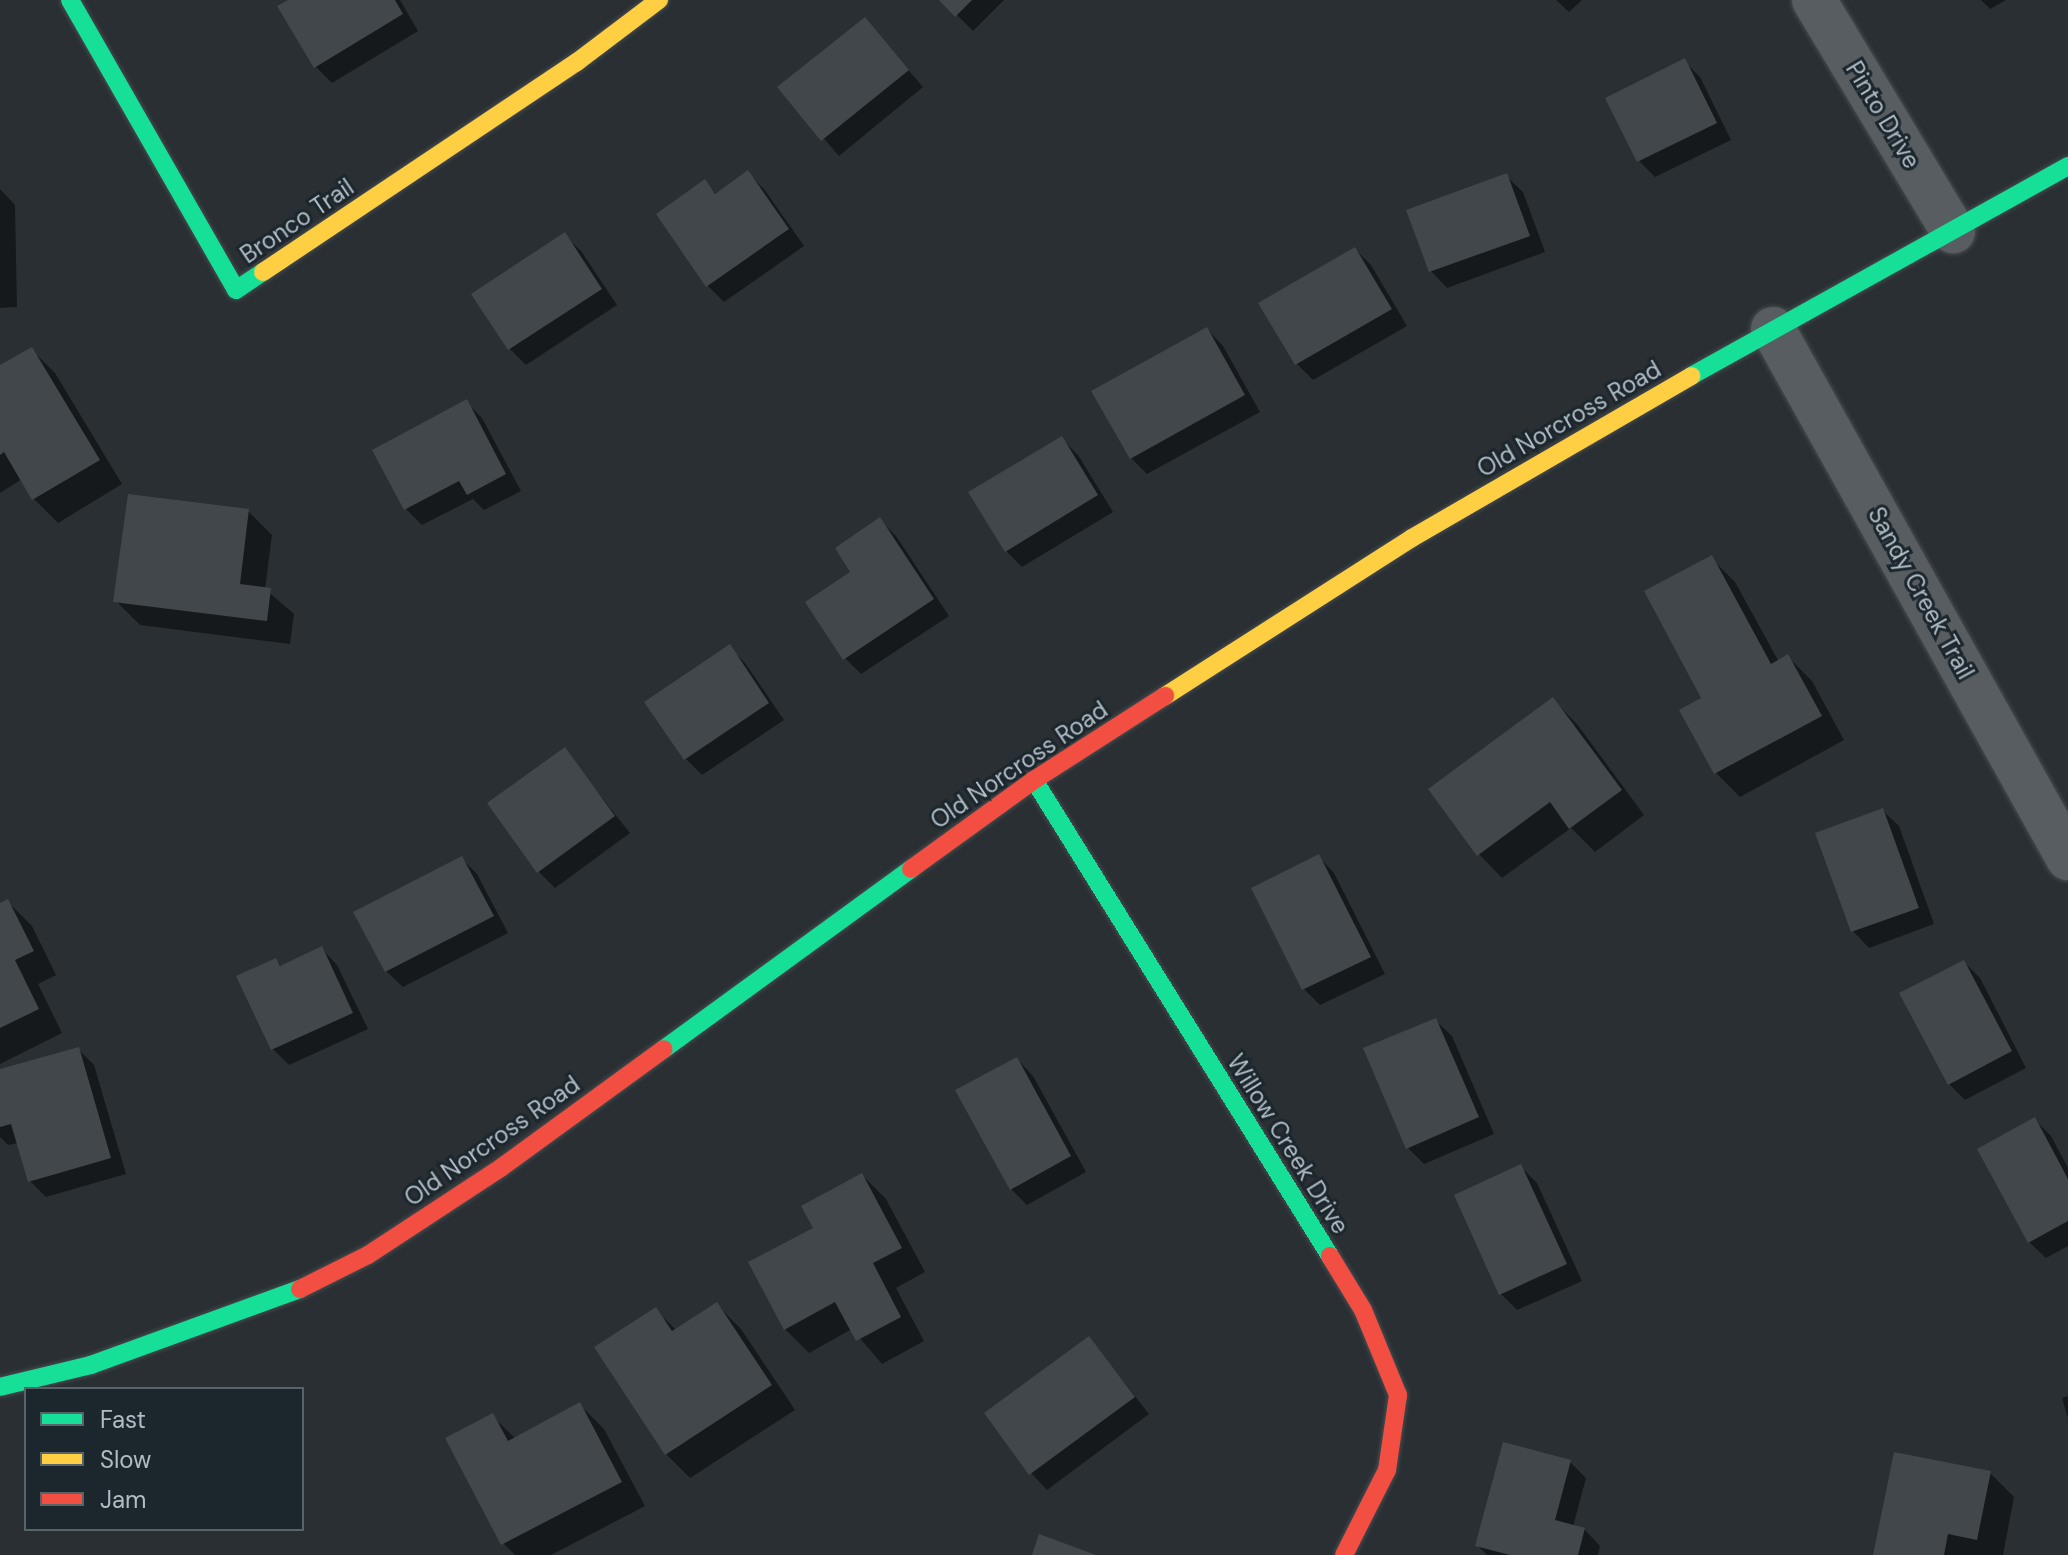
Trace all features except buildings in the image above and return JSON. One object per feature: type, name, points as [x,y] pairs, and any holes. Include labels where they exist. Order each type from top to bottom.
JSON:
[{"type":"street","name":"Bronco Trail","points":[[70,0],[236,290],[577,62],[659,0]]},
{"type":"street","name":"Pinto Drive","points":[[1814,0],[1953,231]]},
{"type":"street","name":"Old Norcross Road","points":[[0,1387],[91,1365],[257,1306],[368,1255],[502,1167],[1034,780],[1412,538],[1773,329],[2068,166]]},
{"type":"street","name":"Sandy Creek Trail","points":[[1773,329],[2068,858]]},
{"type":"street","name":"Willow Creek Drive","points":[[1034,780],[1363,1310],[1398,1395],[1387,1470],[1344,1555]]},
{"type":"traffic: fast","points":[[70,0],[236,290],[263,272]]},
{"type":"traffic: fast","points":[[1691,376],[2068,166]]},
{"type":"traffic: fast","points":[[1034,780],[1330,1256]]},
{"type":"traffic: fast","points":[[664,1049],[911,869]]},
{"type":"traffic: fast","points":[[0,1387],[91,1365],[300,1289]]},
{"type":"traffic: slow","points":[[263,272],[577,62],[659,0]]},
{"type":"traffic: slow","points":[[1165,696],[1412,538],[1691,376]]},
{"type":"traffic: jam","points":[[911,869],[1034,780],[1165,696]]},
{"type":"traffic: jam","points":[[300,1289],[368,1255],[502,1167],[664,1049]]},
{"type":"traffic: jam","points":[[1330,1256],[1363,1310],[1398,1395],[1387,1470],[1344,1555]]}]
